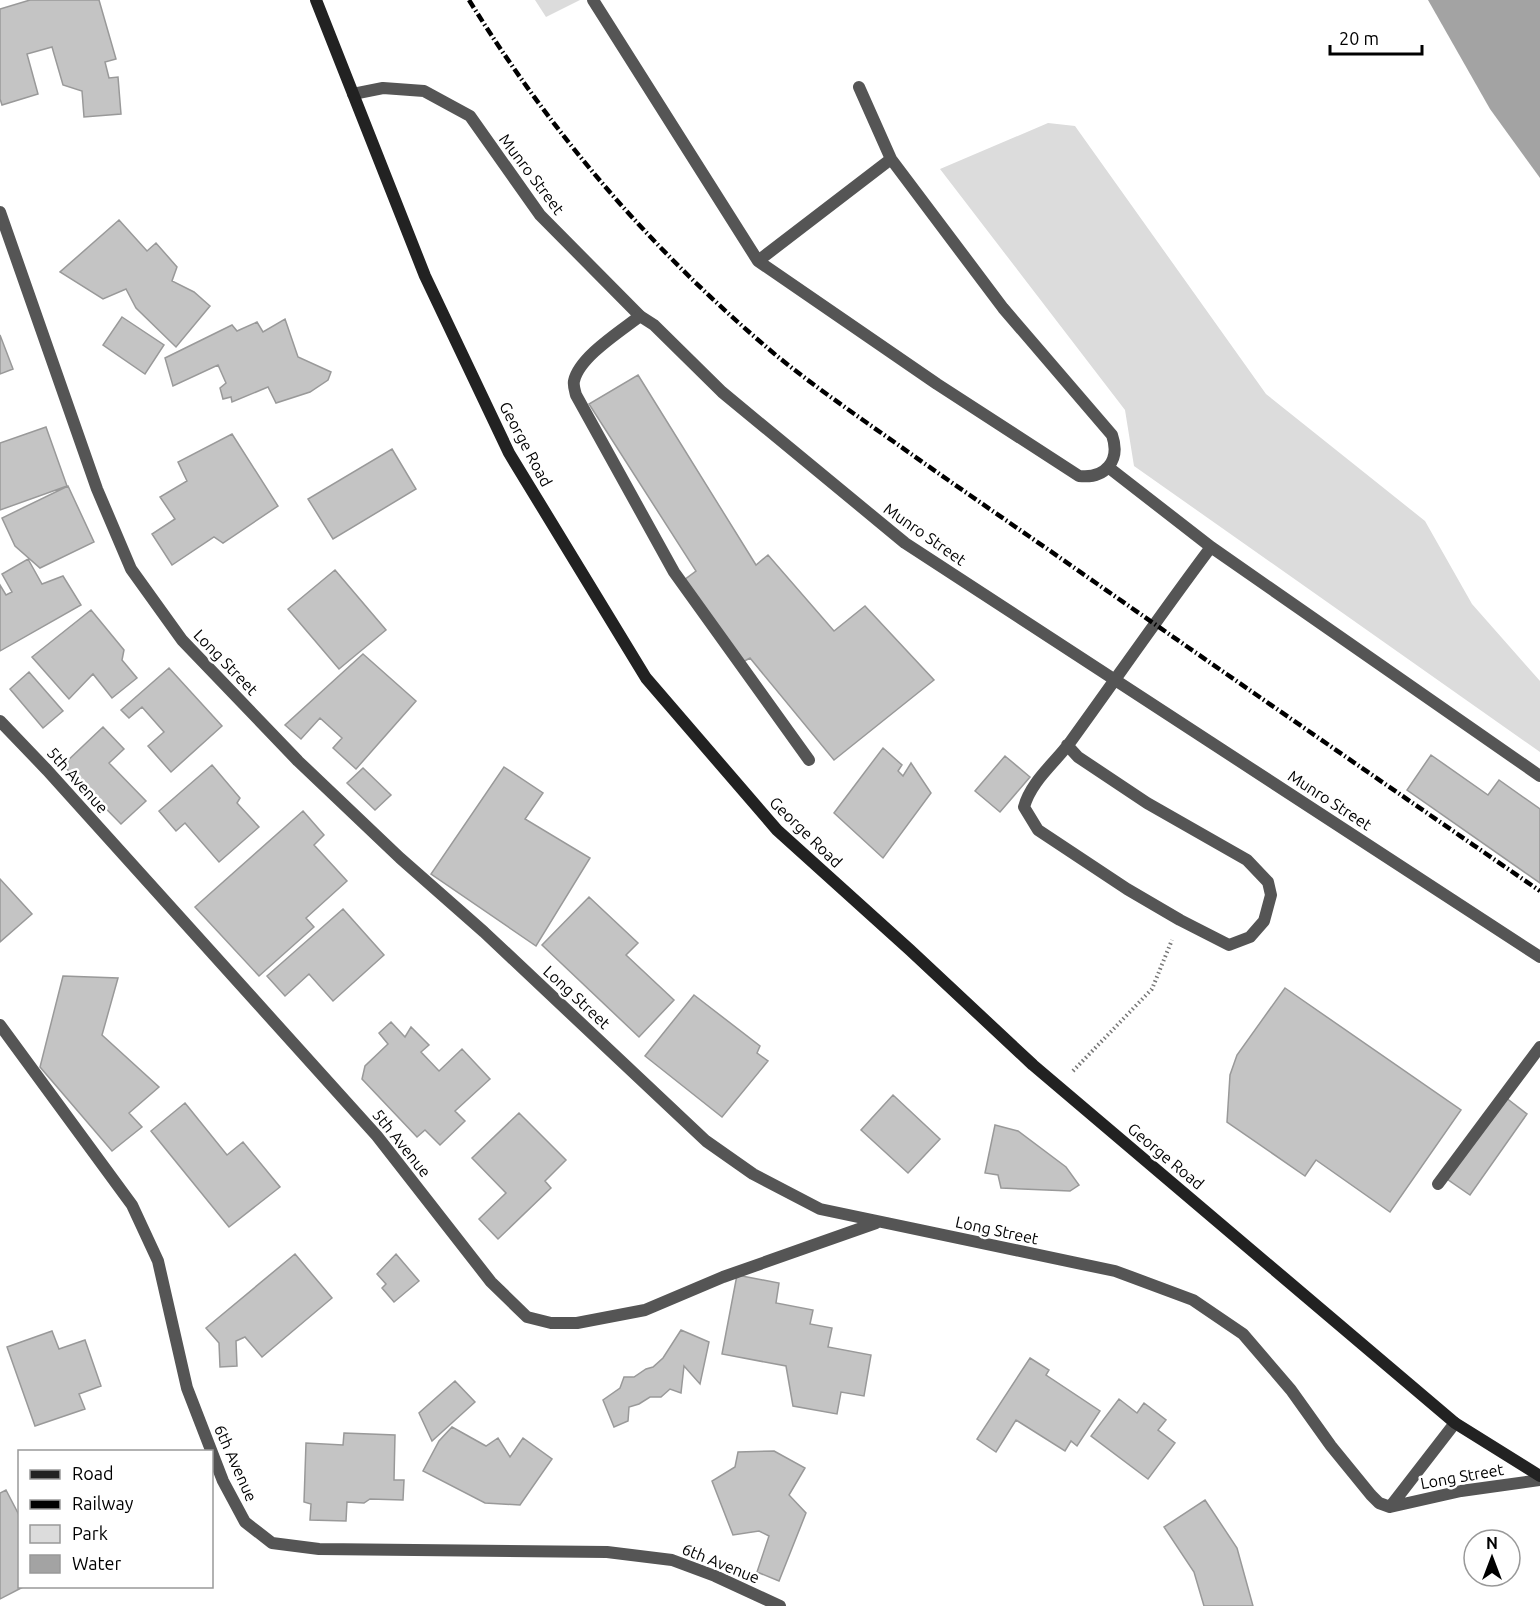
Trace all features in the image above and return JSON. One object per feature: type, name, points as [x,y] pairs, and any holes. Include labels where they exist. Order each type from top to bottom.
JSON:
[{"type":"street","name":"George Road","points":[[316,0],[425,276],[509,453],[646,678],[777,830],[1033,1065],[1455,1423],[1540,1478]]},
{"type":"street","points":[[593,0],[758,261],[937,384],[1079,476],[1089,477],[1100,474],[1108,467],[1115,455],[1116,445],[1112,435],[1003,308],[891,159],[859,87]]},
{"type":"street","name":"Munro Street","points":[[353,94],[383,88],[424,91],[470,116],[540,215],[640,316],[654,325],[722,392],[905,543],[1540,957]]},
{"type":"street","points":[[758,261],[891,159]]},
{"type":"street","name":"Long Street","points":[[0,212],[97,489],[131,568],[182,640],[298,761],[706,1141],[753,1173],[820,1209],[1115,1271],[1193,1300],[1243,1334],[1292,1390],[1331,1446],[1371,1495],[1379,1503],[1390,1508],[1461,1491],[1540,1478]]},
{"type":"street","points":[[640,316],[586,361],[573,383],[576,395],[674,572],[809,760]]},
{"type":"street","points":[[1108,467],[1211,547],[1540,776]]},
{"type":"street","points":[[1067,745],[1077,757],[1147,803],[1247,860],[1268,882],[1271,896],[1264,921],[1250,937],[1229,945],[1180,920],[1127,889],[1038,830],[1023,807],[1028,792],[1067,745],[1116,679],[1153,623],[1211,547]]},
{"type":"street","name":"5th Avenue","points":[[0,721],[47,770],[369,1127],[491,1282],[527,1317],[551,1323],[577,1323],[645,1310],[723,1277],[877,1222]]},
{"type":"street","name":"6th Avenue","points":[[0,1026],[132,1205],[158,1261],[187,1388],[211,1450]]},
{"type":"street","points":[[1438,1184],[1540,1047]]},
{"type":"street","name":"Long Street","points":[[1390,1508],[1455,1423]]},
{"type":"street","name":"6th Avenue","points":[[213,1455],[223,1481],[245,1522],[272,1543],[319,1549],[607,1552],[672,1560],[715,1576],[780,1606]]},
{"type":"path","points":[[1078,1065],[1152,989],[1180,920]]},
{"type":"green space","points":[[535,0],[580,0],[546,17]]},
{"type":"green space","points":[[1048,123],[1075,126],[1266,394],[1425,521],[1472,604],[1540,681],[1540,752],[1134,466],[1125,410],[940,169]]},
{"type":"water","points":[[1428,0],[1540,0],[1540,178],[1490,109]]},
{"type":"building","points":[[30,0],[99,0],[116,59],[105,62],[109,78],[118,77],[121,114],[84,117],[82,91],[63,85],[52,47],[27,54],[38,94],[2,105],[0,99],[0,9]]},
{"type":"building","points":[[119,220],[147,251],[156,243],[177,267],[172,281],[194,292],[210,306],[176,347],[136,308],[126,289],[103,299],[60,272]]},
{"type":"building","points":[[122,317],[164,345],[145,374],[103,345]]},
{"type":"building","points":[[285,319],[298,357],[331,372],[328,380],[310,392],[276,403],[268,387],[232,402],[231,397],[223,399],[220,388],[226,383],[218,365],[173,386],[165,358],[232,325],[237,331],[257,322],[263,332]]},
{"type":"building","points":[[0,335],[13,369],[0,374]]},
{"type":"building","points":[[638,375],[756,565],[768,555],[834,631],[865,606],[934,680],[834,760],[750,658],[741,663],[684,580],[696,571],[589,404]]},
{"type":"building","points":[[46,427],[67,486],[0,510],[0,443]]},
{"type":"building","points":[[232,434],[278,506],[223,543],[214,537],[172,565],[152,534],[175,519],[160,497],[187,481],[178,462]]},
{"type":"building","points":[[392,449],[416,489],[333,539],[308,499]]},
{"type":"building","points":[[68,486],[94,542],[40,568],[15,546],[2,518]]},
{"type":"building","points":[[28,559],[42,584],[63,576],[81,605],[0,651],[0,585],[6,595],[12,592],[2,574]]},
{"type":"building","points":[[335,570],[386,630],[339,669],[288,609]]},
{"type":"building","points":[[91,610],[124,650],[122,660],[137,678],[112,698],[93,674],[69,699],[32,657]]},
{"type":"building","points":[[363,654],[416,701],[356,769],[333,748],[342,738],[320,718],[301,739],[285,725]]},
{"type":"building","points":[[169,668],[222,726],[171,772],[148,746],[164,732],[142,707],[129,718],[121,710]]},
{"type":"building","points":[[29,672],[63,711],[43,728],[10,689]]},
{"type":"building","points":[[103,727],[124,749],[109,763],[146,801],[121,824],[63,765]]},
{"type":"building","points":[[883,748],[902,765],[898,771],[903,776],[911,763],[931,793],[883,858],[834,813]]},
{"type":"building","points":[[1431,755],[1488,795],[1499,780],[1540,809],[1540,883],[1407,790]]},
{"type":"building","points":[[1005,756],[1030,777],[1000,812],[975,791]]},
{"type":"building","points":[[212,765],[240,798],[237,803],[259,827],[219,862],[185,823],[176,831],[159,811]]},
{"type":"building","points":[[504,767],[543,793],[525,819],[590,858],[536,946],[431,874]]},
{"type":"building","points":[[363,768],[391,795],[375,810],[347,783]]},
{"type":"building","points":[[303,811],[324,835],[314,845],[347,881],[306,918],[314,927],[259,976],[195,907]]},
{"type":"building","points":[[0,879],[32,914],[0,942]]},
{"type":"building","points":[[589,897],[638,943],[626,955],[674,1000],[639,1037],[542,945]]},
{"type":"building","points":[[343,909],[384,955],[333,1001],[309,974],[285,996],[267,976]]},
{"type":"building","points":[[63,976],[118,978],[102,1035],[159,1087],[129,1113],[142,1127],[112,1151],[40,1067]]},
{"type":"building","points":[[1285,988],[1461,1110],[1390,1212],[1316,1160],[1305,1176],[1227,1122],[1230,1075],[1237,1055]]},
{"type":"building","points":[[694,995],[760,1046],[757,1053],[768,1061],[722,1117],[645,1056]]},
{"type":"building","points":[[391,1022],[405,1037],[411,1027],[429,1045],[421,1052],[439,1071],[462,1049],[490,1079],[455,1111],[465,1121],[440,1145],[425,1130],[417,1137],[362,1079],[365,1066],[388,1044],[379,1033]]},
{"type":"building","points":[[893,1095],[940,1139],[908,1173],[861,1130]]},
{"type":"building","points":[[1505,1097],[1527,1114],[1470,1195],[1447,1179]]},
{"type":"building","points":[[185,1103],[227,1155],[243,1142],[280,1187],[229,1227],[151,1131]]},
{"type":"building","points":[[519,1113],[566,1160],[545,1181],[551,1188],[498,1239],[479,1219],[506,1193],[472,1158]]},
{"type":"building","points":[[995,1125],[1018,1131],[1066,1167],[1079,1185],[1070,1191],[1001,1188],[998,1175],[985,1173]]},
{"type":"building","points":[[295,1254],[332,1298],[262,1357],[245,1337],[236,1341],[237,1366],[220,1367],[219,1343],[206,1328]]},
{"type":"building","points":[[396,1254],[419,1281],[394,1302],[382,1288],[386,1284],[377,1274]]},
{"type":"building","points":[[737,1275],[779,1283],[776,1303],[813,1310],[810,1324],[832,1328],[828,1347],[871,1355],[864,1396],[841,1392],[837,1414],[793,1406],[786,1366],[722,1354]]},
{"type":"building","points":[[681,1330],[709,1342],[700,1384],[684,1366],[681,1393],[670,1389],[661,1397],[650,1397],[629,1407],[628,1421],[614,1427],[603,1400],[620,1388],[624,1377],[634,1377],[653,1367],[663,1358]]},
{"type":"building","points":[[52,1331],[59,1349],[85,1340],[101,1386],[79,1394],[85,1409],[35,1426],[7,1347]]},
{"type":"building","points":[[1030,1358],[1049,1370],[1046,1375],[1100,1411],[1077,1446],[1071,1441],[1065,1451],[1016,1420],[996,1452],[977,1439]]},
{"type":"building","points":[[455,1381],[475,1402],[432,1441],[419,1413]]},
{"type":"building","points":[[1119,1399],[1137,1413],[1144,1403],[1166,1420],[1158,1430],[1175,1443],[1148,1479],[1091,1436]]},
{"type":"building","points":[[452,1427],[486,1446],[498,1438],[510,1457],[523,1438],[552,1459],[520,1505],[485,1503],[423,1471],[439,1441]]},
{"type":"building","points":[[344,1433],[395,1435],[394,1480],[404,1480],[403,1500],[370,1499],[364,1503],[347,1502],[346,1521],[310,1520],[311,1504],[304,1502],[306,1443],[343,1445]]},
{"type":"building","points":[[774,1451],[805,1468],[789,1495],[806,1513],[779,1581],[757,1572],[769,1536],[759,1531],[733,1535],[712,1481],[735,1467],[738,1452]]},
{"type":"building","points":[[6,1490],[18,1513],[18,1588],[21,1588],[0,1599],[0,1493]]},
{"type":"building","points":[[1205,1500],[1237,1548],[1253,1606],[1204,1606],[1194,1572],[1164,1527]]},
{"type":"railway","points":[[469,0],[536,99],[608,190],[689,276],[777,356],[941,475],[1540,891]]}]
